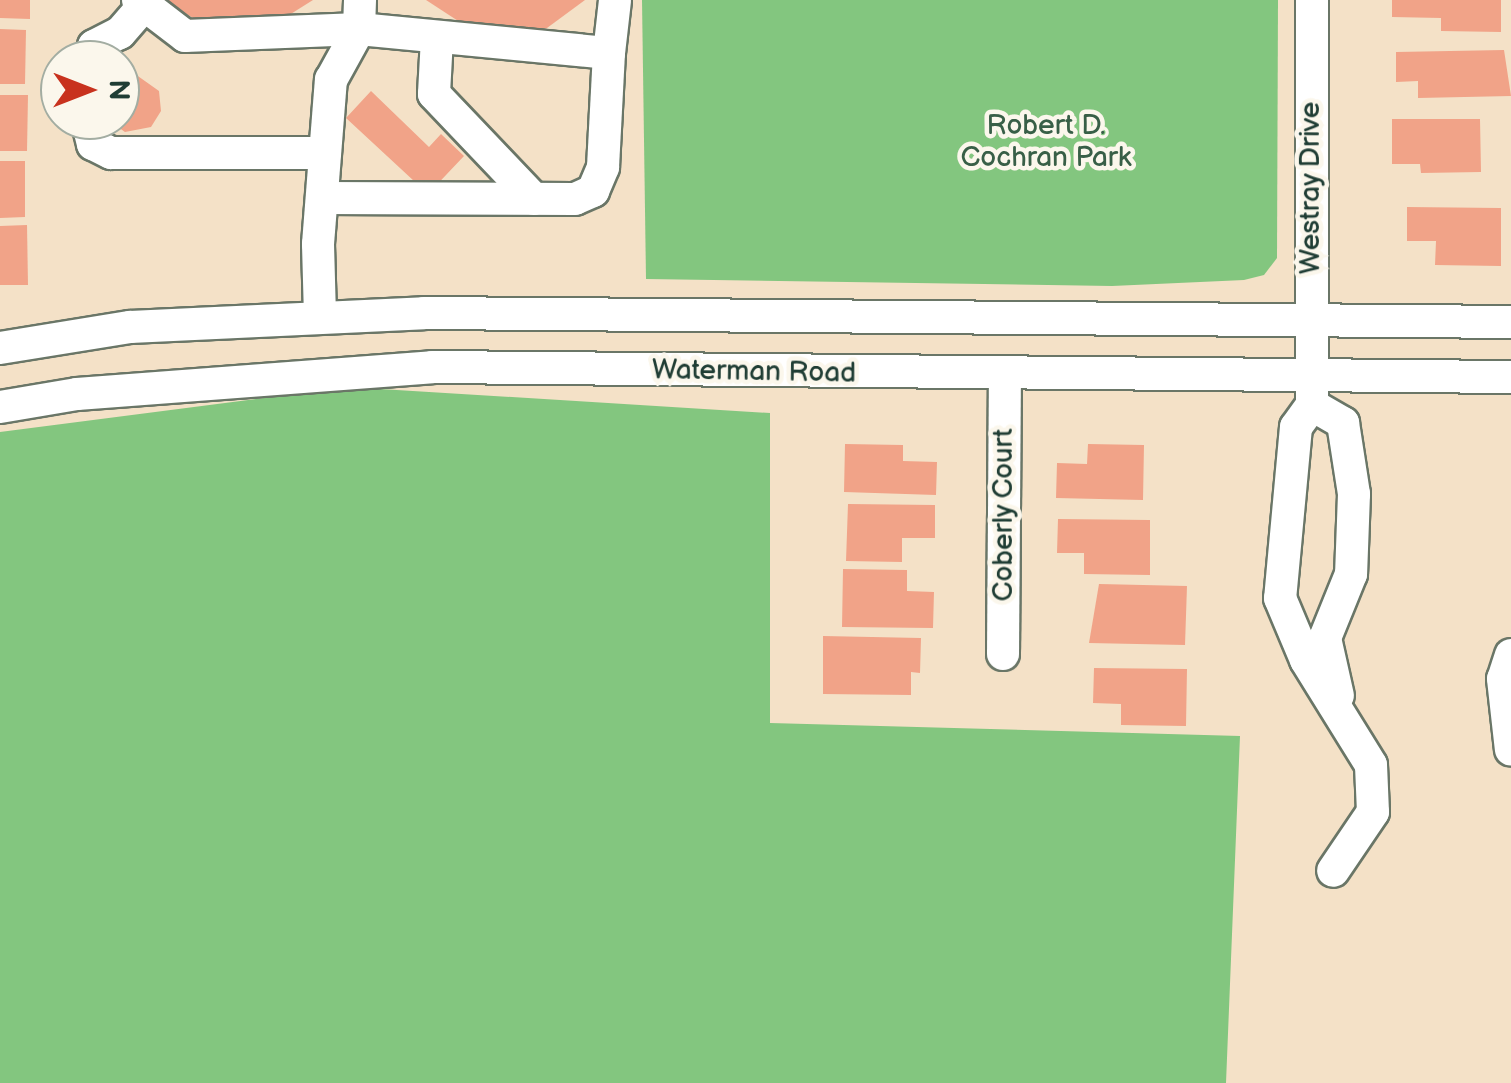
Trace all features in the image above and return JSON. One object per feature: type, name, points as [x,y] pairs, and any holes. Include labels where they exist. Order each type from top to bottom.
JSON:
[{"type":"street","points":[[322,198],[575,199],[593,190],[603,167],[615,0]]},
{"type":"street","name":"Westray Drive","points":[[1312,0],[1311,390],[1296,428],[1280,598],[1306,660],[1340,706]]},
{"type":"street","points":[[105,40],[120,32],[140,3],[185,36],[360,15],[437,38],[609,53]]},
{"type":"street","points":[[320,316],[322,198],[331,80],[360,15]]},
{"type":"street","points":[[437,38],[434,94],[534,199]]},
{"type":"street","points":[[92,140],[111,153],[325,153]]},
{"type":"street","name":"Waterman Road","points":[[0,348],[130,326],[320,316],[1312,324],[1511,322]]},
{"type":"street","name":"Waterman Road","points":[[0,407],[77,394],[432,367],[1005,375],[1311,390],[1511,377]]},
{"type":"street","name":"Coberly Court","points":[[1003,654],[1005,375]]},
{"type":"street","points":[[1311,390],[1343,423],[1354,494],[1351,574],[1326,638],[1340,706],[1371,765],[1374,812],[1333,871]]},
{"type":"street","points":[[1511,654],[1503,679],[1511,750]]},
{"type":"green space","name":"Robert D. Cochran Park","points":[[642,0],[1278,0],[1277,258],[1264,275],[1244,280],[1112,286],[646,279]]},
{"type":"green space","points":[[348,387],[770,413],[770,723],[1240,736],[1226,1083],[0,1083],[0,432]]},
{"type":"building","points":[[0,0],[30,0],[30,19],[0,18]]},
{"type":"building","points":[[164,0],[313,0],[278,22],[206,26]]},
{"type":"building","points":[[426,0],[585,0],[547,28],[511,37],[475,32]]},
{"type":"building","points":[[1392,0],[1501,0],[1501,32],[1441,31],[1441,18],[1392,17]]},
{"type":"building","points":[[0,29],[26,30],[25,84],[0,84]]},
{"type":"building","points":[[1504,50],[1511,96],[1418,98],[1418,81],[1396,82],[1396,52]]},
{"type":"building","points":[[140,78],[159,91],[161,111],[151,127],[140,129]]},
{"type":"building","points":[[371,91],[429,147],[441,134],[464,156],[428,194],[346,118]]},
{"type":"building","points":[[0,95],[28,95],[27,151],[0,151]]},
{"type":"building","points":[[1392,119],[1480,119],[1481,172],[1421,173],[1420,164],[1392,164]]},
{"type":"building","points":[[0,161],[25,161],[25,217],[0,218]]},
{"type":"building","points":[[1407,207],[1501,208],[1501,266],[1435,265],[1436,241],[1407,241]]},
{"type":"building","points":[[27,225],[28,285],[0,285],[0,226]]},
{"type":"building","points":[[845,444],[903,445],[903,461],[937,462],[936,495],[844,492]]},
{"type":"building","points":[[1088,444],[1144,445],[1143,500],[1056,498],[1057,463],[1087,464]]},
{"type":"building","points":[[848,504],[935,505],[935,538],[902,538],[902,562],[846,561]]},
{"type":"building","points":[[1058,519],[1150,520],[1150,575],[1084,574],[1084,553],[1057,553]]},
{"type":"building","points":[[843,569],[907,570],[907,591],[934,592],[933,628],[842,627]]},
{"type":"building","points":[[1099,584],[1187,586],[1185,645],[1089,643]]},
{"type":"building","points":[[823,636],[921,638],[920,673],[911,672],[911,695],[823,694]]},
{"type":"building","points":[[1094,668],[1187,669],[1186,726],[1121,725],[1121,704],[1093,703]]}]
